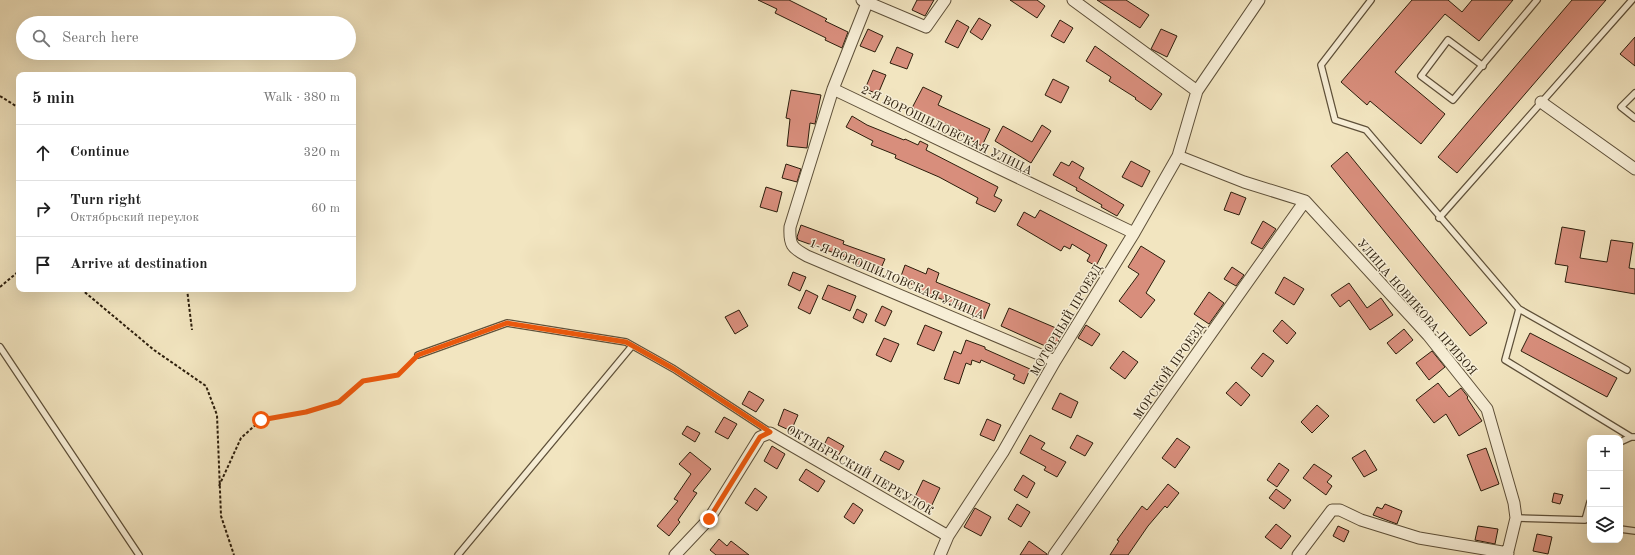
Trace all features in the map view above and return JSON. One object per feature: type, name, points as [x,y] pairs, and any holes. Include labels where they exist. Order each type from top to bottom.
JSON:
[{"type":"street","points":[[833,89],[865,1],[926,27],[945,0]]},
{"type":"street","points":[[1073,0],[1197,91]]},
{"type":"street","name":"МОТОРНЫЙ ПРОЕЗД","points":[[940,555],[948,536],[1003,452],[1055,360],[1134,233],[1178,156],[1197,91],[1259,0]]},
{"type":"street","name":"2-Я ВОРОШИЛОВСКАЯ УЛИЦА","points":[[833,89],[1134,233]]},
{"type":"street","name":"1-Я ВОРОШИЛОВСКАЯ УЛИЦА","points":[[833,89],[790,227],[789,240],[794,249],[807,256],[1055,360]]},
{"type":"street","points":[[1541,102],[1635,169]]},
{"type":"street","points":[[1178,156],[1244,182],[1305,201]]},
{"type":"street","name":"УЛИЦА НОВИКОВА-ПРИБОЯ","points":[[1305,201],[1428,335],[1487,409],[1514,504],[1516,518],[1508,554]]},
{"type":"street","name":"МОРСКОЙ ПРОЕЗД","points":[[1054,555],[1305,201]]},
{"type":"street","name":"ОКТЯБРЬСКИЙ ПЕРЕУЛОК","points":[[675,555],[709,519],[760,437],[770,432],[948,536]]},
{"type":"street","points":[[1298,555],[1332,510],[1340,510],[1362,520],[1419,538],[1508,554]]},
{"type":"lane","points":[[1371,0],[1321,65],[1335,120],[1366,130],[1439,218],[1519,309],[1627,370]]},
{"type":"lane","points":[[1482,66],[1448,40],[1421,76],[1453,100],[1482,66],[1537,0]]},
{"type":"lane","points":[[1439,218],[1632,0]]},
{"type":"lane","points":[[1635,93],[1621,107],[1635,118]]},
{"type":"lane","points":[[1519,309],[1505,360],[1633,437]]},
{"type":"lane","points":[[418,355],[507,323],[626,342],[674,369],[770,432]]},
{"type":"lane","points":[[458,555],[632,346]]},
{"type":"lane","points":[[0,347],[139,555]]},
{"type":"lane","points":[[1623,441],[1633,437]]},
{"type":"lane","points":[[1516,518],[1585,520],[1589,507]]},
{"type":"lane","points":[[1623,529],[1635,531]]},
{"type":"path","points":[[0,96],[16,106]]},
{"type":"path","points":[[0,287],[16,274]]},
{"type":"path","points":[[85,292],[154,350],[206,386],[217,415],[221,516],[234,555]]},
{"type":"path","points":[[188,292],[192,330]]},
{"type":"path","points":[[219,486],[241,438],[261,420],[306,412],[339,402],[363,381],[398,375],[418,355]]},
{"type":"building","points":[[758,0],[789,0],[827,19],[825,21],[848,32],[842,48],[825,40],[826,38],[775,13],[777,9]]},
{"type":"building","points":[[917,0],[934,0],[925,16],[912,10]]},
{"type":"building","points":[[1010,0],[1037,0],[1045,6],[1037,18]]},
{"type":"building","points":[[1097,0],[1126,0],[1149,15],[1140,28]]},
{"type":"building","points":[[1412,0],[1448,0],[1462,12],[1472,0],[1513,0],[1479,41],[1445,14],[1395,72],[1445,114],[1421,144],[1370,101],[1367,105],[1341,82]]},
{"type":"building","points":[[1572,0],[1606,0],[1457,173],[1438,157]]},
{"type":"building","points":[[979,18],[991,25],[982,40],[970,32]]},
{"type":"building","points":[[957,20],[969,27],[958,48],[945,42]]},
{"type":"building","points":[[1060,20],[1073,28],[1064,43],[1051,36]]},
{"type":"building","points":[[868,29],[883,36],[875,52],[860,46]]},
{"type":"building","points":[[1161,29],[1177,36],[1167,57],[1151,49]]},
{"type":"building","points":[[1635,37],[1635,66],[1620,54]]},
{"type":"building","points":[[1095,46],[1162,94],[1151,110],[1135,99],[1136,98],[1109,81],[1111,77],[1086,61]]},
{"type":"building","points":[[897,47],[913,54],[907,69],[890,63]]},
{"type":"building","points":[[873,70],[886,75],[878,94],[865,89]]},
{"type":"building","points":[[1053,79],[1069,87],[1061,103],[1045,95]]},
{"type":"building","points":[[923,87],[942,96],[938,105],[990,129],[982,146],[959,134],[961,131],[912,108]]},
{"type":"building","points":[[791,90],[821,95],[815,124],[810,123],[807,148],[787,146],[790,119],[786,118]]},
{"type":"building","points":[[852,116],[867,125],[904,140],[905,139],[918,145],[920,141],[928,145],[926,150],[998,187],[994,196],[1002,200],[995,212],[976,203],[978,198],[939,177],[895,158],[896,155],[871,145],[873,141],[846,127]]},
{"type":"building","points":[[1042,125],[1051,131],[1031,163],[995,141],[1003,126],[1032,142]]},
{"type":"building","points":[[1347,152],[1487,323],[1470,336],[1331,166]]},
{"type":"building","points":[[1072,161],[1084,168],[1079,178],[1124,205],[1117,216],[1101,207],[1102,205],[1076,190],[1077,188],[1053,175],[1061,162],[1069,166]]},
{"type":"building","points":[[1131,161],[1150,171],[1142,187],[1122,177]]},
{"type":"building","points":[[786,164],[801,169],[797,182],[782,178]]},
{"type":"building","points":[[766,187],[782,192],[777,212],[760,207]]},
{"type":"building","points":[[1231,192],[1246,198],[1239,215],[1224,210]]},
{"type":"building","points":[[1040,210],[1107,245],[1096,266],[1087,261],[1090,255],[1072,244],[1070,249],[1064,246],[1061,251],[1017,225],[1024,212],[1035,218]]},
{"type":"building","points":[[1263,221],[1276,229],[1262,249],[1251,243]]},
{"type":"building","points":[[801,225],[844,241],[843,244],[885,259],[879,273],[853,263],[854,260],[798,240],[797,237]]},
{"type":"building","points":[[1562,227],[1585,231],[1580,258],[1607,262],[1611,240],[1633,243],[1629,268],[1635,269],[1635,294],[1565,282],[1568,266],[1555,264]]},
{"type":"building","points":[[1141,246],[1165,261],[1146,293],[1155,300],[1141,318],[1119,301],[1139,274],[1128,267]]},
{"type":"building","points":[[905,265],[926,274],[928,268],[939,273],[936,282],[990,304],[984,319],[965,311],[966,309],[919,290],[920,288],[900,279]]},
{"type":"building","points":[[1232,267],[1244,275],[1236,286],[1224,279]]},
{"type":"building","points":[[793,272],[806,277],[800,291],[788,285]]},
{"type":"building","points":[[1284,277],[1304,289],[1294,305],[1275,293]]},
{"type":"building","points":[[1349,283],[1367,308],[1381,298],[1393,315],[1370,330],[1349,300],[1340,307],[1331,295]]},
{"type":"building","points":[[828,285],[856,296],[850,311],[822,299]]},
{"type":"building","points":[[806,290],[818,296],[810,314],[798,308]]},
{"type":"building","points":[[1209,292],[1224,303],[1209,324],[1194,314]]},
{"type":"building","points":[[882,306],[892,311],[885,326],[875,321]]},
{"type":"building","points":[[1009,308],[1063,331],[1054,350],[1001,326]]},
{"type":"building","points":[[857,309],[867,314],[863,323],[853,318]]},
{"type":"building","points":[[739,310],[748,326],[735,334],[725,317]]},
{"type":"building","points":[[1282,320],[1296,333],[1287,344],[1273,331]]},
{"type":"building","points":[[925,325],[942,332],[934,351],[917,344]]},
{"type":"building","points":[[1086,325],[1100,334],[1092,346],[1078,338]]},
{"type":"building","points":[[1404,329],[1413,340],[1396,354],[1387,343]]},
{"type":"building","points":[[1530,333],[1617,378],[1607,397],[1521,351]]},
{"type":"building","points":[[884,338],[899,344],[891,362],[876,355]]},
{"type":"building","points":[[966,340],[985,347],[985,349],[1030,369],[1024,384],[1013,379],[1015,375],[981,360],[980,363],[972,360],[971,365],[966,363],[959,384],[944,379],[954,351],[961,354]]},
{"type":"building","points":[[1123,351],[1138,362],[1125,379],[1110,368]]},
{"type":"building","points":[[1432,351],[1445,367],[1429,380],[1416,363]]},
{"type":"building","points":[[1263,353],[1274,361],[1262,377],[1251,368]]},
{"type":"building","points":[[1236,382],[1250,395],[1241,406],[1226,393]]},
{"type":"building","points":[[1438,383],[1449,397],[1461,388],[1482,421],[1459,436],[1446,414],[1434,423],[1416,400]]},
{"type":"building","points":[[749,391],[764,400],[756,412],[742,404]]},
{"type":"building","points":[[1060,393],[1078,402],[1071,418],[1052,409]]},
{"type":"building","points":[[1317,405],[1329,416],[1312,433],[1301,422]]},
{"type":"building","points":[[784,409],[798,415],[791,431],[778,425]]},
{"type":"building","points":[[724,417],[737,424],[728,439],[715,432]]},
{"type":"building","points":[[987,419],[1001,425],[994,441],[980,435]]},
{"type":"building","points":[[687,426],[700,433],[695,442],[682,434]]},
{"type":"building","points":[[1030,435],[1045,443],[1041,449],[1066,462],[1057,477],[1044,470],[1046,467],[1020,453]]},
{"type":"building","points":[[1077,435],[1093,443],[1085,456],[1070,448]]},
{"type":"building","points":[[828,437],[844,446],[838,456],[823,447]]},
{"type":"building","points":[[1177,438],[1190,447],[1175,468],[1162,458]]},
{"type":"building","points":[[772,446],[785,454],[777,469],[764,461]]},
{"type":"building","points":[[1486,448],[1499,484],[1481,491],[1467,455]]},
{"type":"building","points":[[1365,450],[1377,470],[1364,477],[1352,458]]},
{"type":"building","points":[[885,451],[904,461],[899,470],[880,460]]},
{"type":"building","points":[[690,452],[711,469],[693,491],[697,493],[678,520],[680,522],[669,536],[657,526],[678,501],[674,499],[691,474],[679,464]]},
{"type":"building","points":[[1279,463],[1289,470],[1277,487],[1267,480]]},
{"type":"building","points":[[1314,464],[1332,476],[1327,482],[1332,486],[1326,495],[1303,478]]},
{"type":"building","points":[[806,469],[825,481],[818,492],[799,480]]},
{"type":"building","points":[[1023,475],[1035,483],[1027,498],[1014,490]]},
{"type":"building","points":[[923,480],[940,488],[931,507],[914,499]]},
{"type":"building","points":[[1168,484],[1179,493],[1167,508],[1165,506],[1148,526],[1128,555],[1110,555],[1119,541],[1117,540],[1142,506],[1147,510]]},
{"type":"building","points":[[755,488],[767,497],[757,511],[745,503]]},
{"type":"building","points":[[1276,489],[1291,500],[1284,509],[1269,498]]},
{"type":"building","points":[[1554,493],[1563,495],[1560,504],[1552,502]]},
{"type":"building","points":[[853,503],[863,510],[854,524],[844,517]]},
{"type":"building","points":[[1017,504],[1030,512],[1021,527],[1008,519]]},
{"type":"building","points":[[1385,504],[1402,511],[1397,524],[1373,515],[1377,507],[1382,509]]},
{"type":"building","points":[[975,508],[991,517],[981,536],[964,527]]},
{"type":"building","points":[[1276,524],[1291,536],[1281,549],[1265,537]]},
{"type":"building","points":[[1338,526],[1349,531],[1344,542],[1333,536]]},
{"type":"building","points":[[1478,526],[1498,529],[1495,544],[1475,540]]},
{"type":"building","points":[[1537,534],[1552,537],[1548,554],[1533,551]]},
{"type":"building","points":[[719,539],[727,546],[731,541],[749,555],[716,555],[710,550]]},
{"type":"building","points":[[1029,541],[1047,554],[1047,555],[1020,555]]},
{"type":"route","points":[[261,420],[306,412],[339,402],[363,381],[398,375],[418,355],[507,323],[626,342],[674,369],[770,432],[760,437],[709,519]]}]
